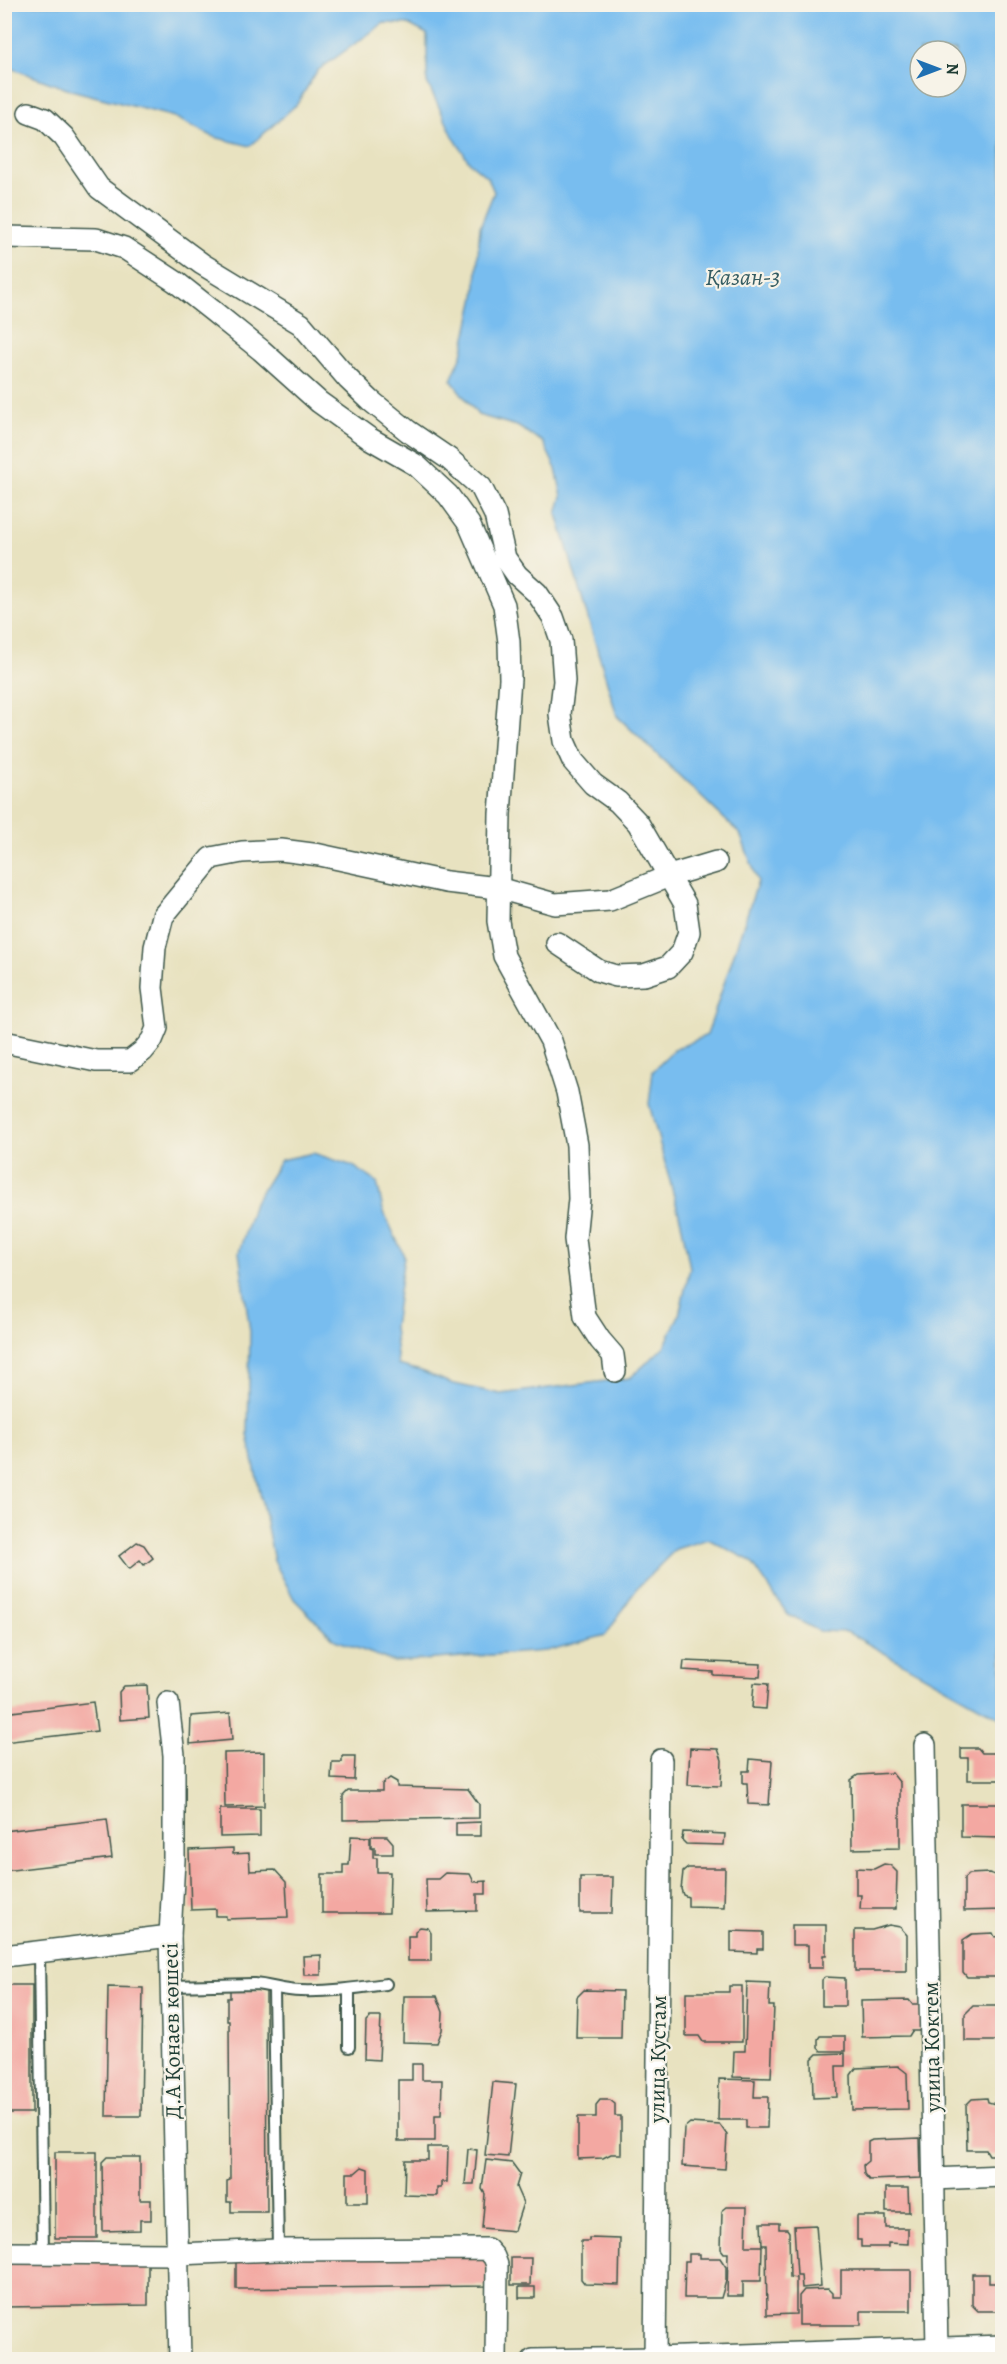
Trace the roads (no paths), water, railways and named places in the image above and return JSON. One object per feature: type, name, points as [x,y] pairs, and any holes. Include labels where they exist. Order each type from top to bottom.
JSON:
[{"type":"street","points":[[29,113],[45,119],[64,137],[99,188],[202,264],[301,324],[348,379],[371,401],[408,431],[449,459],[481,487],[495,515],[505,558],[517,575],[537,593],[553,617],[561,640],[564,681],[560,714],[564,741],[573,760],[593,784],[618,802],[638,823],[685,904],[689,932],[682,951],[668,967],[644,975],[616,976],[599,971],[557,943]]},
{"type":"street","points":[[4,237],[96,239],[124,248],[176,282],[214,312],[319,402],[369,438],[416,465],[448,495],[469,524],[504,604],[509,642],[509,712],[503,758],[498,888],[498,921],[504,956],[551,1041],[567,1092],[577,1145],[579,1199],[574,1239],[585,1317],[613,1355],[615,1371]]},
{"type":"street","points":[[4,1042],[96,1061],[130,1061],[143,1051],[158,1028],[152,988],[155,947],[163,916],[211,858],[242,852],[281,850],[382,867],[446,882],[498,888],[555,904],[610,900],[669,876],[716,862]]},
{"type":"street","name":"Д.А Қонаев көшесі","points":[[168,1703],[174,1755],[174,1860],[170,1936],[180,2360]]},
{"type":"street","name":"улица Коктем","points":[[925,1745],[937,2349]]},
{"type":"street","name":"улица Кустам","points":[[655,2358],[661,1760]]},
{"type":"street","points":[[4,1956],[170,1936]]},
{"type":"street","points":[[934,2179],[1002,2176]]},
{"type":"street","points":[[4,2253],[178,2254],[278,2250],[487,2249],[497,2265],[496,2360]]},
{"type":"street","points":[[533,2360],[1002,2346]]},
{"type":"lane","points":[[39,1953],[43,2253]]},
{"type":"lane","points":[[172,1986],[266,1984],[274,1989],[300,1991],[349,1989],[386,1984]]},
{"type":"lane","points":[[274,1989],[278,2250]]},
{"type":"lane","points":[[349,1989],[349,2047]]},
{"type":"water","name":"Қазан-3","points":[[4,5],[1002,5],[1002,1719],[847,1632],[819,1631],[788,1615],[751,1561],[708,1539],[676,1549],[636,1589],[606,1635],[546,1651],[394,1662],[335,1640],[294,1599],[274,1561],[248,1435],[250,1332],[239,1252],[254,1203],[281,1160],[313,1153],[353,1166],[377,1182],[383,1210],[404,1256],[394,1327],[398,1365],[421,1371],[450,1383],[500,1394],[630,1378],[664,1347],[679,1315],[690,1268],[681,1222],[649,1104],[653,1071],[674,1050],[707,1035],[758,881],[740,834],[617,716],[557,514],[562,496],[556,469],[543,442],[517,426],[478,415],[451,380],[462,355],[475,297],[480,227],[494,192],[488,178],[470,163],[454,138],[427,82],[427,34],[408,24],[384,23],[317,71],[297,104],[250,146],[214,137],[174,117],[67,89],[5,66]]}]
